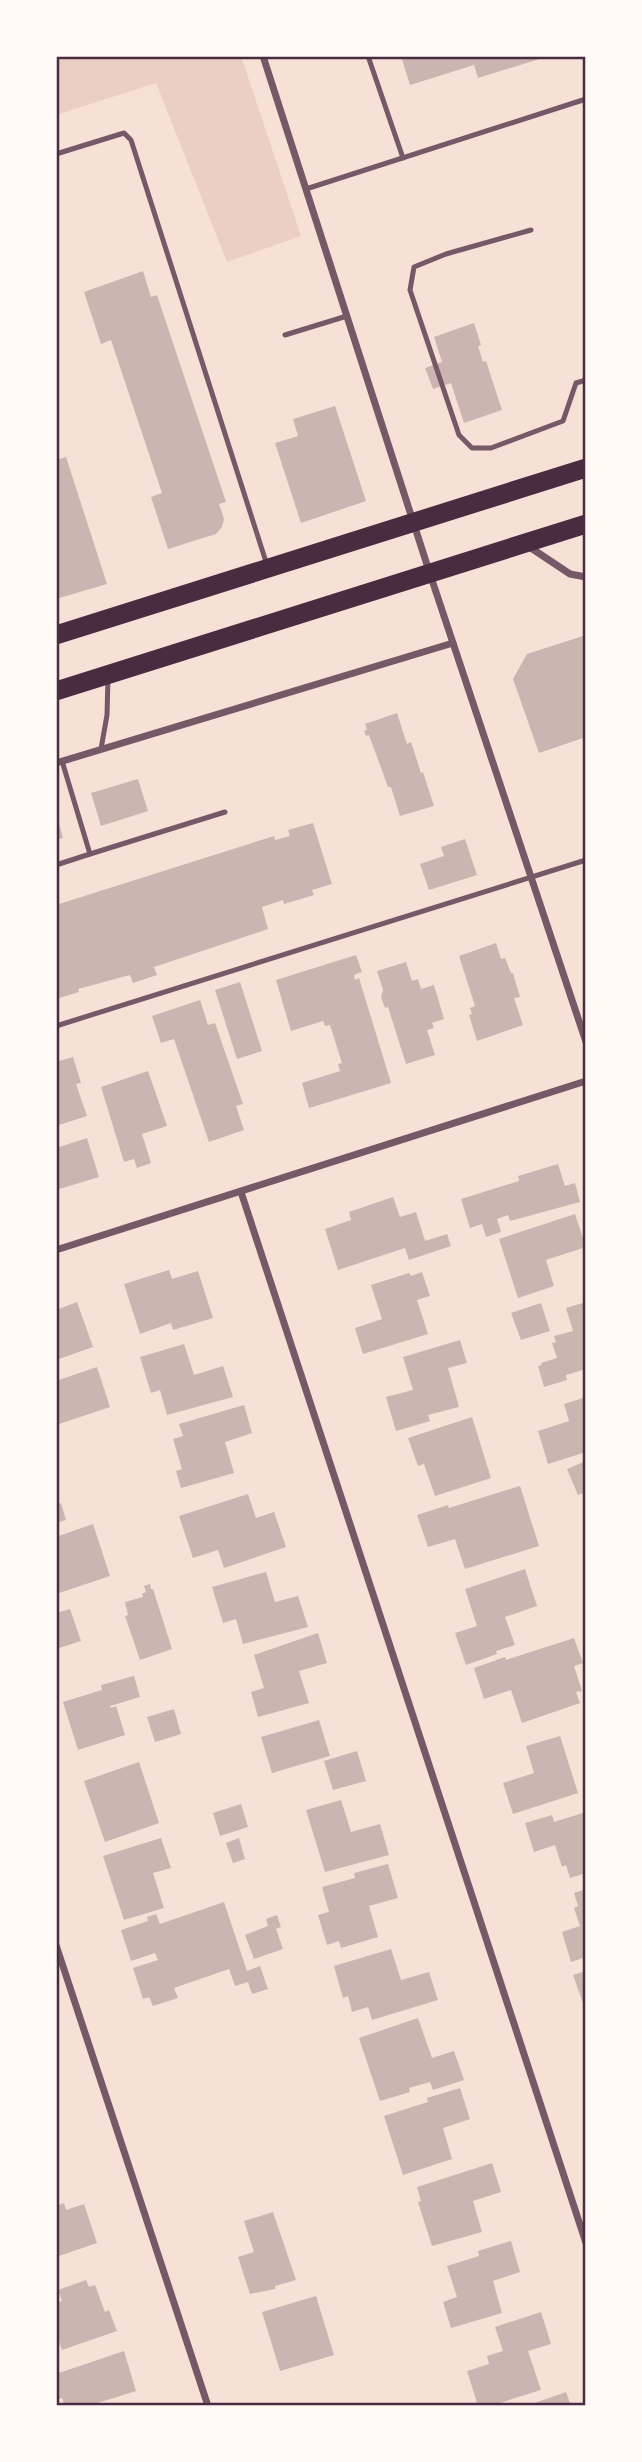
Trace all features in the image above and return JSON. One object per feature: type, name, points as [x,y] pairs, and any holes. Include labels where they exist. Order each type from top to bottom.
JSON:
[{"type":"highway","points":[[56,635],[586,468]]},
{"type":"highway","points":[[56,691],[586,524]]},
{"type":"street","points":[[263,56],[430,574],[586,1042]]},
{"type":"street","points":[[524,544],[570,574],[586,577]]},
{"type":"street","points":[[59,762],[453,643]]},
{"type":"street","points":[[56,1250],[586,1081]]},
{"type":"street","points":[[241,1192],[586,2243]]},
{"type":"street","points":[[56,1945],[208,2406]]},
{"type":"lane","points":[[368,56],[403,158]]},
{"type":"lane","points":[[306,189],[586,99]]},
{"type":"lane","points":[[56,154],[124,133],[131,139],[268,568]]},
{"type":"lane","points":[[531,230],[446,254],[414,267],[410,290],[459,436],[472,448],[491,449],[563,421],[576,383],[586,380]]},
{"type":"lane","points":[[285,334],[347,316]]},
{"type":"lane","points":[[102,749],[107,715],[108,675]]},
{"type":"lane","points":[[59,762],[90,854]]},
{"type":"lane","points":[[56,865],[225,812]]},
{"type":"lane","points":[[56,1026],[586,860]]},
{"type":"shaded area","points":[[56,56],[241,56],[301,236],[227,262],[156,83],[56,115]]},
{"type":"building","points":[[401,56],[546,57],[478,78],[474,65],[410,85]]},
{"type":"building","points":[[143,271],[151,297],[157,295],[226,502],[219,504],[224,519],[216,534],[168,549],[151,497],[162,493],[111,340],[101,344],[84,292]]},
{"type":"building","points":[[474,323],[483,362],[486,361],[502,410],[464,423],[451,383],[433,389],[425,368],[442,362],[434,337]]},
{"type":"building","points":[[335,406],[366,501],[301,523],[275,443],[298,436],[293,419]]},
{"type":"building","points":[[66,457],[107,584],[56,599],[56,460]]},
{"type":"building","points":[[586,635],[586,737],[539,753],[513,679],[527,654]]},
{"type":"building","points":[[397,713],[407,744],[411,742],[421,773],[423,772],[434,806],[400,816],[369,735],[366,736],[364,731],[367,730],[365,724]]},
{"type":"building","points":[[138,779],[148,811],[101,826],[91,793]]},
{"type":"building","points":[[56,817],[63,838],[56,840]]},
{"type":"building","points":[[313,823],[332,884],[312,890],[314,895],[262,907],[268,929],[154,967],[157,975],[133,983],[130,975],[78,989],[79,992],[56,999],[56,905],[274,836],[275,840],[290,836],[288,830]]},
{"type":"building","points":[[465,839],[477,875],[429,890],[420,864],[444,856],[441,847]]},
{"type":"building","points":[[496,943],[501,959],[505,958],[513,973],[520,997],[514,998],[523,1025],[477,1041],[469,1015],[472,1014],[470,1008],[475,1006],[459,956]]},
{"type":"building","points":[[356,955],[362,972],[354,975],[355,980],[359,978],[391,1083],[309,1108],[302,1083],[340,1071],[338,1064],[342,1063],[330,1025],[325,1026],[323,1021],[291,1031],[276,980]]},
{"type":"building","points":[[406,962],[412,981],[418,979],[421,989],[434,985],[444,1019],[432,1023],[434,1028],[427,1030],[435,1055],[406,1064],[388,1007],[385,1008],[381,997],[383,990],[377,971]]},
{"type":"building","points":[[240,982],[262,1051],[237,1059],[215,990]]},
{"type":"building","points":[[200,1000],[208,1025],[215,1023],[243,1104],[236,1106],[244,1130],[209,1142],[174,1039],[161,1043],[152,1016]]},
{"type":"building","points":[[73,1057],[81,1083],[76,1084],[87,1116],[56,1126],[56,1062]]},
{"type":"building","points":[[148,1071],[167,1126],[142,1134],[151,1163],[137,1168],[134,1159],[124,1162],[101,1087]]},
{"type":"building","points":[[87,1138],[99,1177],[56,1190],[56,1148]]},
{"type":"building","points":[[558,1164],[565,1186],[575,1183],[580,1202],[510,1221],[508,1215],[497,1219],[501,1232],[486,1237],[482,1224],[470,1228],[461,1199],[519,1181],[518,1176]]},
{"type":"building","points":[[393,1197],[400,1217],[416,1212],[425,1241],[447,1234],[451,1246],[409,1260],[405,1248],[338,1270],[325,1229],[351,1220],[349,1212]]},
{"type":"building","points":[[575,1214],[586,1247],[546,1260],[554,1286],[518,1298],[499,1239]]},
{"type":"building","points":[[169,1270],[172,1279],[198,1271],[213,1318],[173,1330],[171,1323],[140,1334],[124,1284]]},
{"type":"building","points":[[422,1272],[430,1296],[417,1300],[428,1334],[363,1354],[355,1328],[382,1319],[371,1285],[409,1273],[411,1276]]},
{"type":"building","points":[[77,1302],[93,1347],[56,1360],[56,1310]]},
{"type":"building","points":[[586,1302],[586,1369],[566,1375],[567,1380],[544,1387],[538,1366],[557,1358],[552,1343],[556,1342],[554,1336],[573,1331],[566,1308]]},
{"type":"building","points":[[541,1303],[550,1331],[521,1340],[511,1313]]},
{"type":"building","points":[[460,1340],[467,1363],[448,1368],[459,1407],[428,1415],[430,1421],[396,1431],[386,1397],[413,1390],[403,1357]]},
{"type":"building","points":[[184,1344],[194,1375],[223,1366],[233,1397],[167,1415],[160,1390],[151,1393],[140,1357]]},
{"type":"building","points":[[97,1367],[110,1407],[56,1425],[56,1381]]},
{"type":"building","points":[[586,1397],[586,1452],[548,1464],[538,1431],[569,1421],[564,1404]]},
{"type":"building","points":[[244,1405],[252,1433],[225,1442],[234,1473],[181,1488],[176,1471],[182,1469],[173,1439],[183,1436],[179,1424]]},
{"type":"building","points":[[472,1417],[491,1478],[435,1496],[424,1464],[418,1466],[408,1438]]},
{"type":"building","points":[[586,1461],[586,1492],[578,1495],[567,1469]]},
{"type":"building","points":[[520,1486],[539,1546],[465,1569],[455,1539],[428,1547],[417,1515]]},
{"type":"building","points":[[248,1494],[256,1518],[274,1512],[286,1547],[224,1568],[218,1550],[193,1558],[179,1516]]},
{"type":"building","points":[[61,1503],[66,1520],[56,1523],[56,1505]]},
{"type":"building","points":[[93,1524],[110,1576],[56,1594],[56,1537]]},
{"type":"building","points":[[525,1569],[537,1606],[505,1617],[515,1645],[466,1665],[455,1633],[477,1626],[465,1589]]},
{"type":"building","points":[[266,1572],[275,1602],[298,1596],[308,1627],[243,1644],[236,1619],[223,1623],[212,1587]]},
{"type":"building","points":[[150,1584],[172,1649],[140,1660],[125,1616],[128,1615],[125,1602],[143,1597],[142,1594],[146,1592],[144,1586]]},
{"type":"building","points":[[70,1609],[81,1641],[56,1649],[56,1613]]},
{"type":"building","points":[[318,1633],[327,1663],[299,1671],[309,1703],[258,1717],[251,1692],[264,1688],[254,1655]]},
{"type":"building","points":[[574,1638],[583,1663],[574,1666],[582,1691],[576,1692],[580,1703],[522,1723],[511,1690],[484,1699],[474,1668]]},
{"type":"building","points":[[134,1676],[140,1697],[110,1706],[116,1706],[125,1735],[78,1750],[63,1702],[102,1690],[101,1685]]},
{"type":"building","points":[[174,1709],[181,1734],[155,1742],[147,1717]]},
{"type":"building","points":[[319,1720],[330,1756],[272,1773],[261,1737]]},
{"type":"building","points":[[560,1736],[578,1793],[513,1814],[503,1783],[534,1773],[526,1746]]},
{"type":"building","points":[[357,1751],[366,1781],[333,1790],[324,1761]]},
{"type":"building","points":[[139,1762],[159,1823],[105,1842],[84,1781]]},
{"type":"building","points":[[341,1800],[351,1832],[380,1824],[389,1855],[325,1872],[306,1810]]},
{"type":"building","points":[[241,1804],[248,1827],[220,1836],[213,1813]]},
{"type":"building","points":[[586,1812],[586,1873],[570,1878],[566,1865],[562,1867],[555,1845],[534,1852],[525,1823],[552,1815],[554,1822]]},
{"type":"building","points":[[161,1838],[171,1868],[153,1873],[164,1908],[124,1920],[103,1856]]},
{"type":"building","points":[[239,1838],[245,1859],[233,1863],[226,1843]]},
{"type":"building","points":[[388,1864],[398,1898],[369,1906],[378,1937],[341,1948],[339,1941],[327,1945],[318,1915],[329,1912],[322,1887],[355,1878],[354,1873]]},
{"type":"building","points":[[586,1889],[586,1957],[571,1962],[562,1932],[580,1926],[574,1908],[578,1906],[574,1893]]},
{"type":"building","points":[[224,1902],[247,1971],[260,1966],[268,1989],[252,1994],[248,1982],[235,1986],[229,1969],[174,1988],[178,1998],[153,2006],[149,1997],[143,1999],[133,1968],[158,1960],[155,1953],[131,1961],[121,1930],[148,1921],[147,1917],[156,1914],[160,1924]]},
{"type":"building","points":[[277,1915],[281,1927],[276,1929],[283,1949],[254,1959],[245,1935],[268,1926],[266,1919]]},
{"type":"building","points":[[391,1949],[401,1980],[429,1972],[438,2000],[372,2020],[368,2007],[352,2012],[348,1996],[343,1998],[334,1966]]},
{"type":"building","points":[[586,1971],[586,2002],[583,2003],[573,1975]]},
{"type":"building","points":[[418,2018],[432,2058],[454,2051],[464,2080],[433,2090],[430,2082],[409,2088],[410,2092],[380,2101],[359,2038]]},
{"type":"building","points":[[460,2088],[470,2119],[443,2128],[452,2159],[403,2175],[384,2116]]},
{"type":"building","points":[[492,2163],[501,2192],[473,2201],[482,2232],[432,2246],[418,2202],[421,2201],[417,2187]]},
{"type":"building","points":[[64,2203],[66,2210],[84,2204],[97,2243],[56,2257],[56,2206]]},
{"type":"building","points":[[273,2212],[296,2280],[275,2286],[275,2289],[250,2294],[238,2257],[254,2252],[244,2221]]},
{"type":"building","points":[[511,2241],[520,2272],[493,2281],[502,2313],[451,2328],[443,2302],[457,2297],[447,2266],[479,2256],[478,2251]]},
{"type":"building","points":[[86,2280],[89,2287],[95,2285],[105,2312],[109,2310],[117,2331],[62,2350],[56,2333],[56,2303],[62,2301],[58,2290]]},
{"type":"building","points":[[316,2296],[334,2355],[280,2371],[262,2312]]},
{"type":"building","points":[[541,2312],[551,2344],[528,2351],[541,2390],[490,2406],[478,2406],[467,2371],[489,2364],[487,2356],[503,2351],[495,2327]]},
{"type":"building","points":[[124,2351],[136,2391],[88,2406],[65,2406],[62,2398],[56,2400],[56,2374]]},
{"type":"building","points":[[566,2392],[571,2406],[526,2406]]}]
